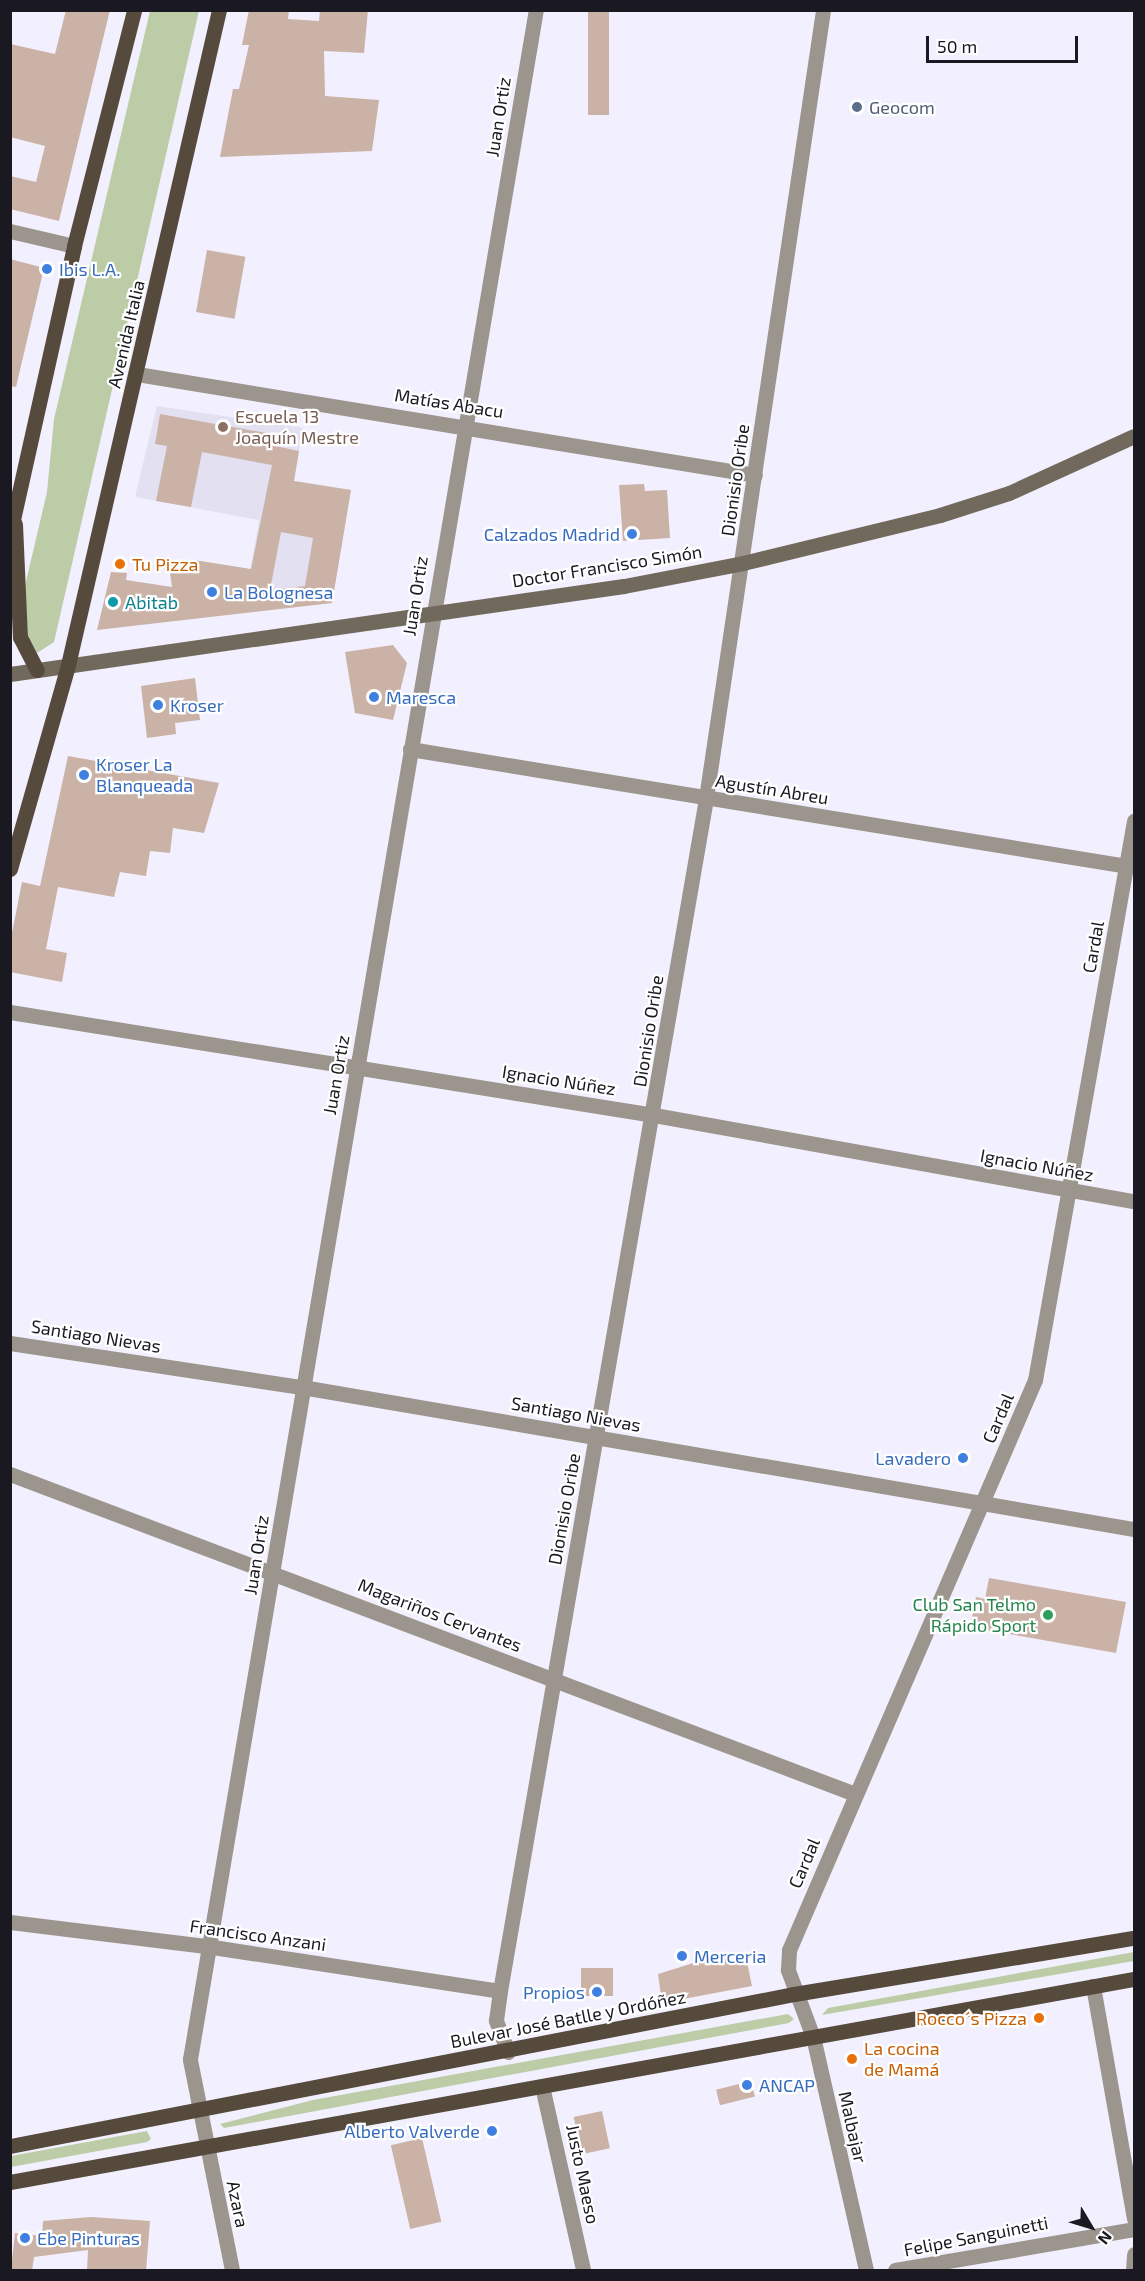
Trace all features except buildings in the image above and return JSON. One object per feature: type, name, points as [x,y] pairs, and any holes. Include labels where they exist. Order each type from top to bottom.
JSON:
[{"type":"main road","points":[[10,533],[74,246],[134,10]]},
{"type":"main road","name":"Avenida Italia","points":[[10,869],[68,665],[219,10]]},
{"type":"main road","points":[[14,518],[20,636],[37,670]]},
{"type":"main road","name":"Bulevar José Batlle y Ordóñez","points":[[10,2146],[508,2052],[794,1994],[1134,1938]]},
{"type":"main road","points":[[10,2182],[1134,1979]]},
{"type":"street","name":"Juan Ortiz","points":[[205,2146],[189,2070],[206,1946],[273,1572],[302,1387],[358,1067],[433,612],[468,425],[536,10]]},
{"type":"street","name":"Dionisio Oribe","points":[[508,2052],[496,2020],[500,1991],[553,1679],[654,1115],[706,798],[743,563],[823,10]]},
{"type":"street","points":[[10,231],[74,246]]},
{"type":"street","name":"Matías Abacu","points":[[136,375],[468,425],[755,475]]},
{"type":"street","name":"Doctor Francisco Simón","points":[[68,665],[624,586],[743,563],[999,496],[1134,436]]},
{"type":"street","points":[[10,674],[68,665]]},
{"type":"street","name":"Agustín Abreu","points":[[410,749],[1127,866]]},
{"type":"street","name":"Cardal","points":[[794,1994],[789,1950],[1035,1380],[1071,1191],[1134,821]]},
{"type":"street","name":"Ignacio Núñez","points":[[10,1012],[654,1115],[1134,1201]]},
{"type":"street","name":"Santiago Nievas","points":[[10,1343],[302,1387],[981,1506],[1134,1529]]},
{"type":"street","name":"Magariños Cervantes","points":[[10,1474],[855,1794]]},
{"type":"street","name":"Francisco Anzani","points":[[10,1922],[206,1946],[500,1991]]},
{"type":"street","points":[[1093,1986],[1134,2218]]},
{"type":"street","name":"Malbajar","points":[[794,1994],[813,2037],[866,2271]]},
{"type":"street","name":"Justo Maeso","points":[[542,2086],[583,2271]]},
{"type":"street","name":"Azara","points":[[205,2146],[232,2271]]},
{"type":"street","name":"Felipe Sanguinetti","points":[[895,2271],[1134,2229]]},
{"type":"street","points":[[1133,2271],[1134,2254]]},
{"type":"shaded area","points":[[157,406],[303,428],[294,481],[351,490],[332,603],[243,612],[259,520],[135,497]]},
{"type":"green space","points":[[150,11],[199,11],[54,642],[37,653],[27,634],[24,590],[47,492],[54,419]]},
{"type":"green space","points":[[1134,1952],[1134,1961],[822,2015],[828,2008]]},
{"type":"green space","points":[[788,2014],[794,2019],[789,2023],[224,2128],[220,2124],[313,2100]]},
{"type":"green space","points":[[147,2131],[151,2139],[147,2142],[11,2167],[11,2156]]},
{"type":"place","name":"Geocom","points":[[857,107]]},
{"type":"place","name":"Ibis L.A.","points":[[47,269]]},
{"type":"place","name":"Escuela 13 Joaquín Mestre","points":[[223,427]]},
{"type":"place","name":"Calzados Madrid","points":[[632,534]]},
{"type":"place","name":"Tu Pizza","points":[[120,564]]},
{"type":"place","name":"La Bolognesa","points":[[212,592]]},
{"type":"place","name":"Abitab","points":[[113,602]]},
{"type":"place","name":"Maresca","points":[[374,697]]},
{"type":"place","name":"Kroser","points":[[158,705]]},
{"type":"place","name":"Kroser La Blanqueada","points":[[84,775]]},
{"type":"place","name":"Lavadero","points":[[963,1458]]},
{"type":"place","name":"Club San Telmo Rápido Sport","points":[[1048,1615]]},
{"type":"place","name":"Merceria","points":[[682,1956]]},
{"type":"place","name":"Propios","points":[[597,1992]]},
{"type":"place","name":"Rocco´s Pizza","points":[[1039,2018]]},
{"type":"place","name":"La cocina de Mamá","points":[[852,2059]]},
{"type":"place","name":"ANCAP","points":[[747,2085]]},
{"type":"place","name":"Alberto Valverde","points":[[492,2131]]},
{"type":"place","name":"Ebe Pinturas","points":[[25,2238]]}]
